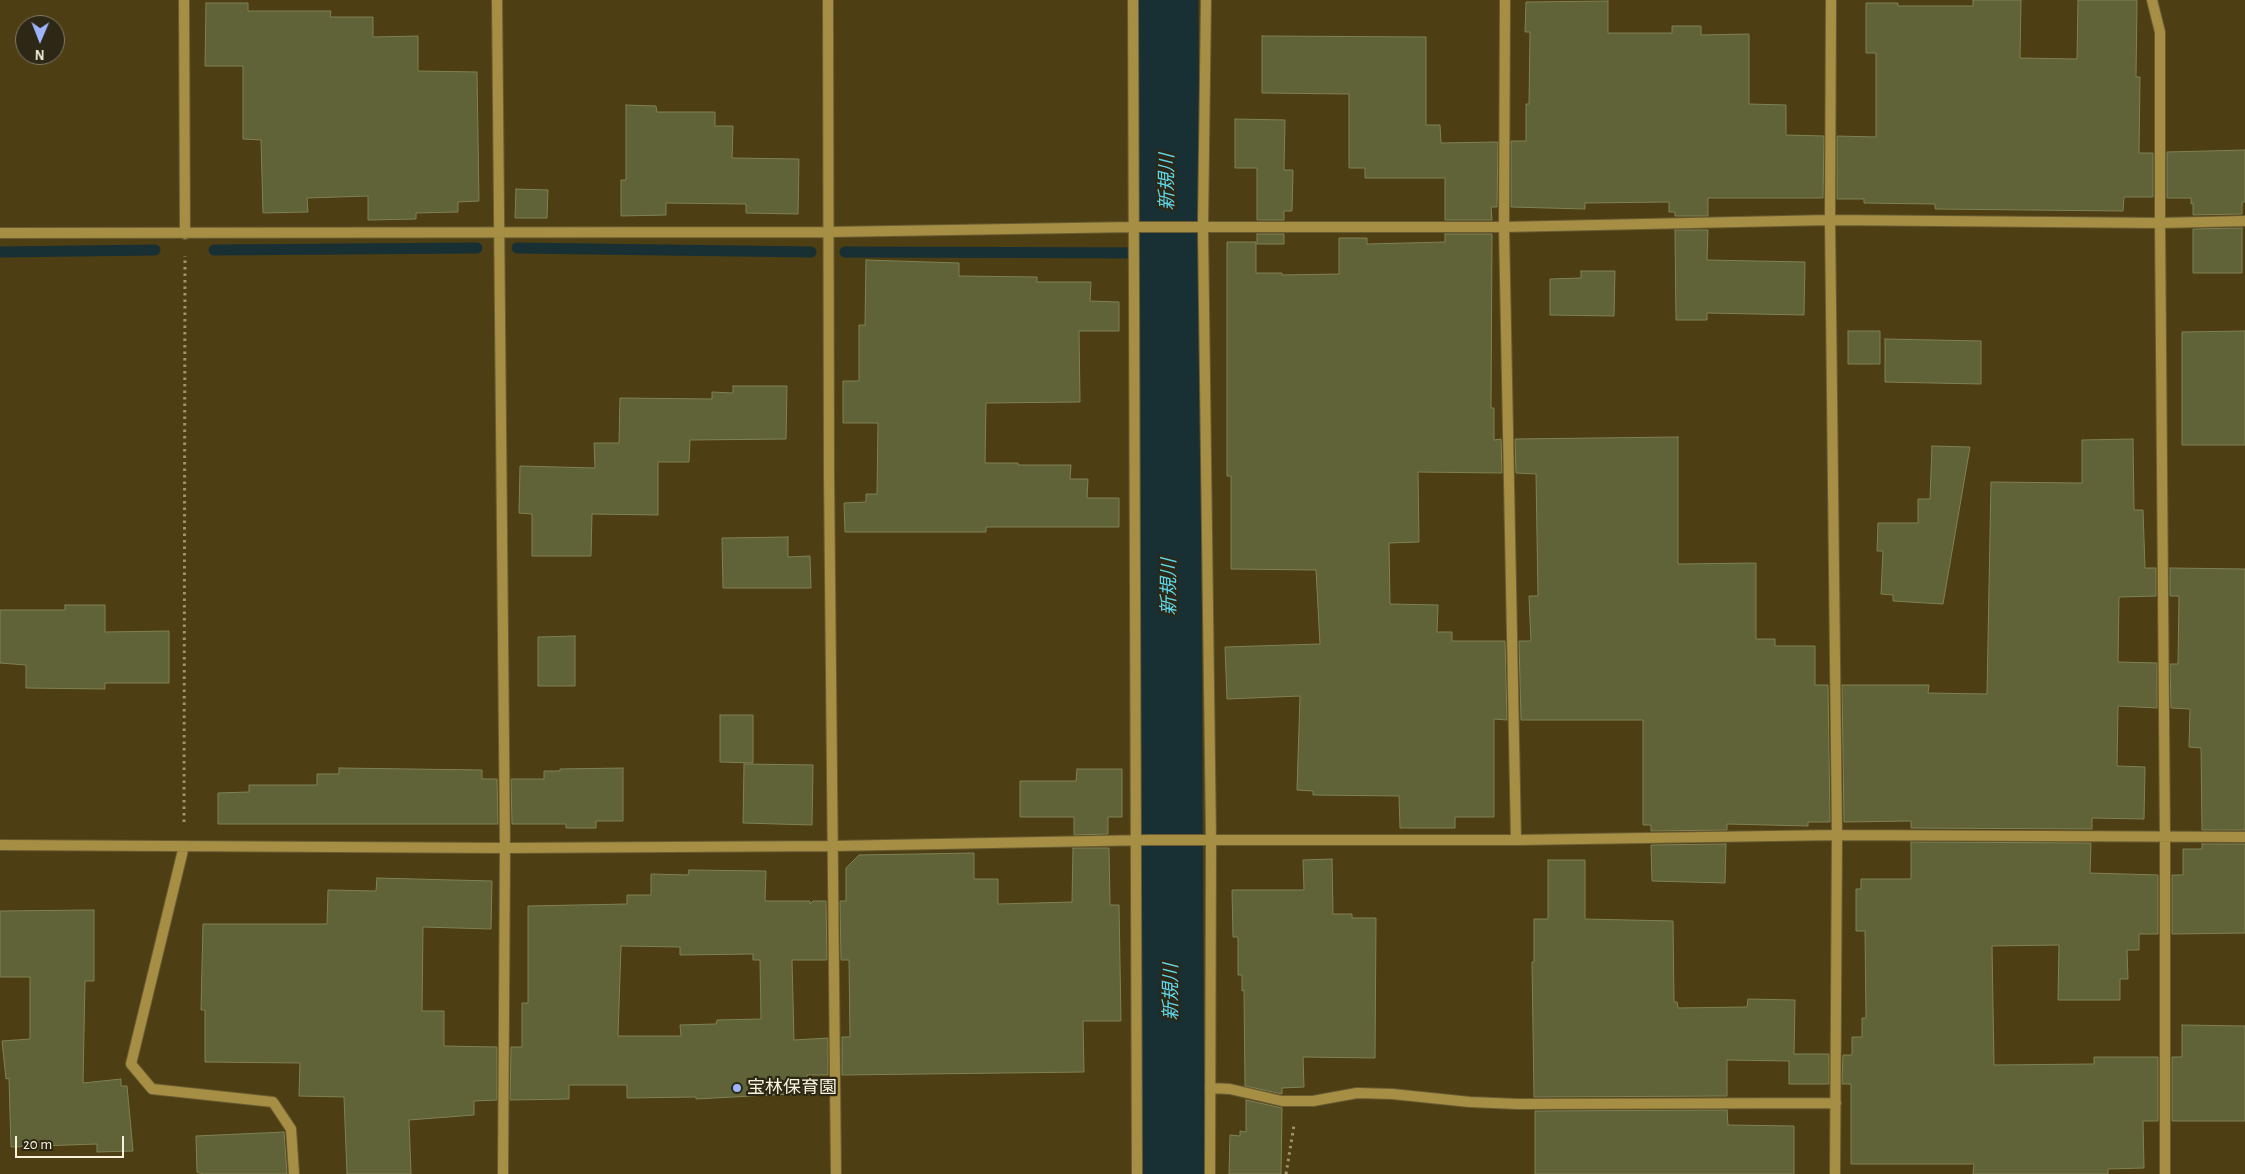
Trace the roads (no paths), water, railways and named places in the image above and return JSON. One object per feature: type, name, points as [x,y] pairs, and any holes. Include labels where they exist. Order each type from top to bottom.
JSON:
[{"type":"street","points":[[184,0],[184,234]]},
{"type":"street","points":[[497,0],[505,848],[503,1174]]},
{"type":"street","points":[[828,0],[830,232],[829,476],[836,1174]]},
{"type":"street","points":[[1133,0],[1139,227],[1134,242],[1137,1174]]},
{"type":"street","points":[[1206,0],[1202,227],[1211,840],[1210,1174]]},
{"type":"street","points":[[1505,0],[1504,227],[1516,840]]},
{"type":"street","points":[[1831,0],[1830,220],[1837,835],[1835,1174]]},
{"type":"street","points":[[2152,0],[2160,32],[2165,1174]]},
{"type":"street","points":[[0,233],[830,232],[1139,227],[1504,227],[1830,220],[2160,223],[2245,221]]},
{"type":"street","points":[[0,845],[505,848],[832,846],[1135,840],[1516,840],[1837,835],[2245,836]]},
{"type":"street","points":[[184,846],[131,1064],[152,1089],[272,1102],[291,1129],[294,1174]]},
{"type":"street","points":[[1210,1088],[1230,1089],[1282,1101],[1313,1101],[1357,1093],[1518,1104],[1836,1103]]},
{"type":"waterway","name":"新規川","points":[[1166,0],[1172,1174]]},
{"type":"waterway","points":[[214,250],[477,248]]},
{"type":"waterway","points":[[517,248],[811,252]]},
{"type":"waterway","points":[[0,252],[155,250]]},
{"type":"waterway","points":[[845,252],[1168,253]]},
{"type":"place","name":"宝林保育園","points":[[737,1088]]}]
